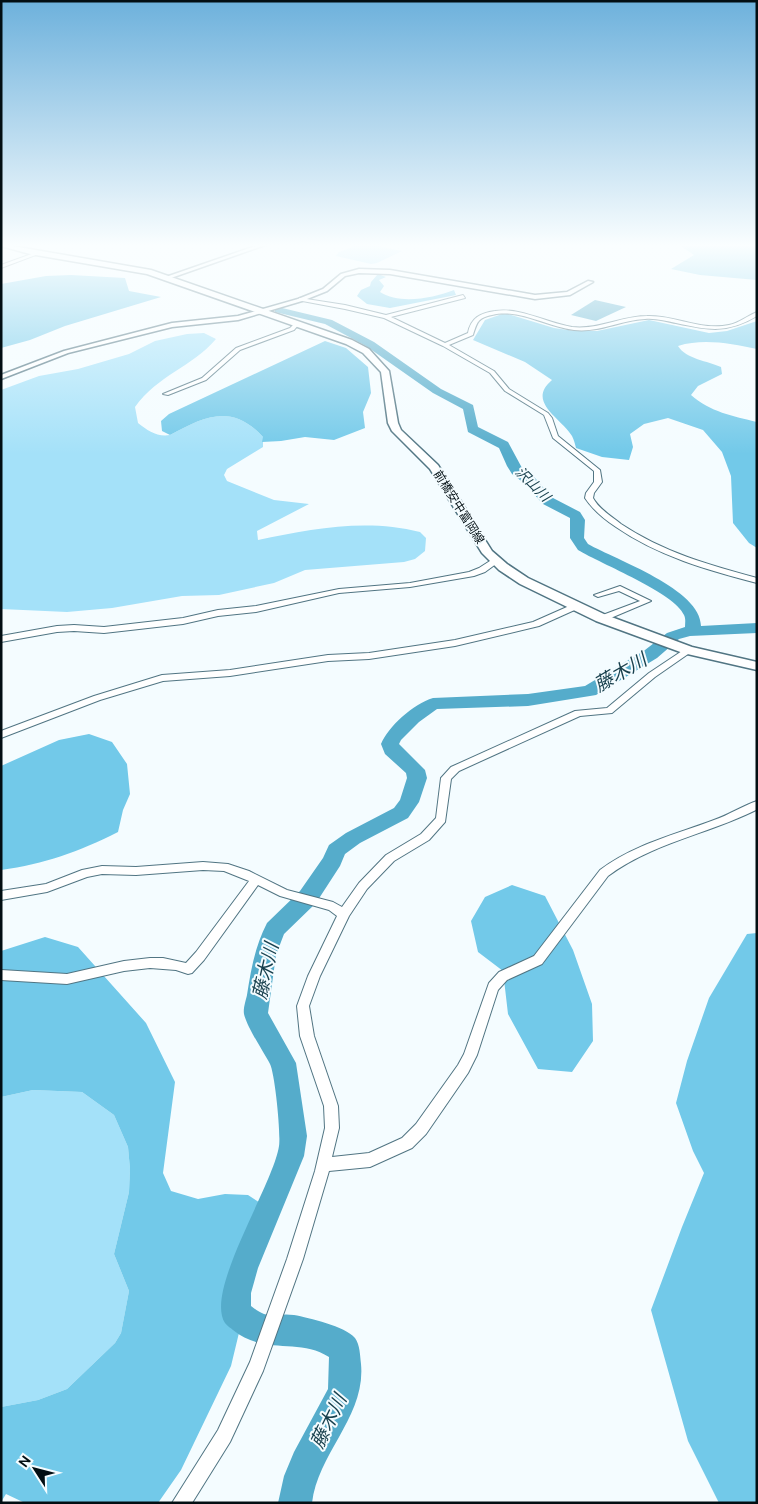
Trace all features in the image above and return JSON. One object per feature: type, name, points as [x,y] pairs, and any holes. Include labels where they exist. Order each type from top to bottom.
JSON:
[{"type":"main road","name":"前橋安中富岡線","points":[[266,314],[349,342],[366,351],[385,371],[393,423],[397,431],[434,467],[488,553],[503,567],[524,581],[602,618],[686,649]]},
{"type":"main road","points":[[686,649],[757,666]]},
{"type":"street","points":[[1,377],[66,352],[148,331],[178,324],[227,320],[250,314]]},
{"type":"street","points":[[376,314],[386,317],[445,345],[492,372],[507,390],[546,414],[555,437],[597,470],[598,482],[590,493],[589,498],[601,512],[621,527],[673,556],[757,581]]},
{"type":"street","points":[[386,317],[396,314]]},
{"type":"street","points":[[445,345],[470,334],[474,322],[478,318],[493,314]]},
{"type":"street","points":[[510,314],[560,327],[584,329],[604,327],[644,316],[719,329],[737,325],[757,314]]},
{"type":"street","points":[[166,394],[204,379],[238,349],[292,328],[296,324]]},
{"type":"street","points":[[1,639],[57,629],[104,630],[183,621],[218,613],[256,609],[339,591],[410,585],[471,574],[482,570],[496,561]]},
{"type":"street","points":[[598,596],[620,588],[647,601],[602,618]]},
{"type":"street","points":[[1,735],[96,698],[162,678],[230,673],[328,658],[369,656],[455,643],[505,633],[536,624],[576,606]]},
{"type":"street","points":[[181,1503],[224,1436],[257,1365],[295,1259],[324,1165],[332,1128],[331,1106],[307,1036],[303,1006],[314,976],[344,914],[363,886],[390,858],[425,837],[440,819],[446,778],[455,769],[578,713],[609,711],[686,649]]},
{"type":"street","points":[[324,1165],[370,1160],[407,1143],[421,1129],[463,1069],[470,1055],[493,986],[503,976],[538,960],[604,873],[616,863],[637,851],[722,822],[757,805]]},
{"type":"street","points":[[1,896],[47,888],[86,873],[102,870],[136,871],[203,866],[224,867],[284,893],[333,907],[344,914]]},
{"type":"street","points":[[1,975],[70,978],[144,962],[168,963],[188,969],[212,941],[256,880]]},
{"type":"shaded area","points":[[1,314],[104,314],[65,326],[30,340],[1,348]]},
{"type":"shaded area","points":[[502,314],[509,314],[554,328],[575,331],[597,331],[649,320],[709,333],[727,331],[757,321],[757,349],[708,342],[678,346],[692,357],[721,367],[722,374],[698,386],[691,395],[706,406],[757,422],[757,548],[749,543],[733,523],[731,476],[722,452],[703,430],[668,418],[644,424],[630,434],[633,447],[629,460],[602,457],[576,448],[572,436],[544,403],[545,388],[552,380],[525,362],[473,340],[485,320]]},
{"type":"shaded area","points":[[572,314],[611,314],[596,321],[571,315]]},
{"type":"shaded area","points":[[204,333],[216,339],[207,349],[164,379],[144,396],[135,407],[138,423],[145,429],[161,435],[170,435],[207,418],[218,416],[229,416],[252,426],[263,437],[263,447],[227,469],[224,475],[227,481],[274,500],[309,504],[257,531],[258,540],[318,529],[359,525],[379,526],[420,532],[426,538],[425,551],[415,559],[404,562],[305,570],[274,583],[219,595],[182,596],[112,608],[67,612],[1,609],[1,390],[39,376],[78,369],[129,354],[155,341],[187,334]]},
{"type":"shaded area","points":[[325,341],[346,348],[368,367],[371,393],[363,412],[365,428],[334,440],[305,437],[262,442],[263,437],[252,426],[229,416],[218,416],[207,418],[170,435],[162,431],[161,421],[169,414]]},
{"type":"shaded area","points":[[89,734],[112,742],[127,764],[130,794],[123,810],[118,832],[89,846],[61,856],[1,870],[1,766],[59,740]]},
{"type":"shaded area","points":[[512,885],[545,896],[573,950],[592,1004],[593,1041],[572,1072],[538,1069],[508,1014],[503,971],[478,952],[471,921],[485,897]]},
{"type":"shaded area","points":[[757,933],[757,1503],[719,1503],[688,1441],[651,1310],[704,1173],[693,1151],[676,1103],[687,1061],[709,998],[747,934]]},
{"type":"shaded area","points":[[45,937],[78,947],[146,1023],[175,1082],[163,1173],[171,1191],[198,1199],[225,1194],[248,1195],[265,1206],[251,1283],[231,1366],[181,1470],[158,1503],[25,1503],[6,1494],[1,1502],[1,1407],[38,1400],[67,1389],[115,1343],[121,1333],[129,1291],[114,1254],[129,1192],[130,1169],[128,1147],[114,1115],[82,1092],[33,1090],[1,1097],[1,951]]},
{"type":"shaded area","points":[[33,1090],[82,1092],[114,1115],[128,1147],[130,1169],[129,1192],[114,1254],[129,1291],[121,1333],[115,1343],[67,1389],[38,1400],[1,1407],[1,1097]]},
{"type":"waterway","name":"沢山川","points":[[295,314],[328,322],[370,344],[437,391],[469,407],[472,429],[504,445],[517,471],[529,480],[548,501],[575,515],[578,520],[577,538],[583,547],[657,585],[683,603],[691,613],[693,631]]},
{"type":"waterway","name":"藤木川","points":[[693,631],[757,628]]},
{"type":"waterway","name":"藤木川","points":[[295,1503],[300,1476],[344,1391],[346,1371],[344,1349],[335,1342],[292,1330],[276,1332],[253,1327],[236,1313],[236,1293],[245,1264],[291,1156],[294,1136],[283,1063],[256,1013],[265,955],[275,929],[308,897],[333,860],[336,850],[353,838],[401,813],[409,802],[417,778],[415,770],[392,750],[390,744],[393,737],[413,718],[433,704],[528,700],[590,691],[651,654],[673,636],[693,631]]}]
